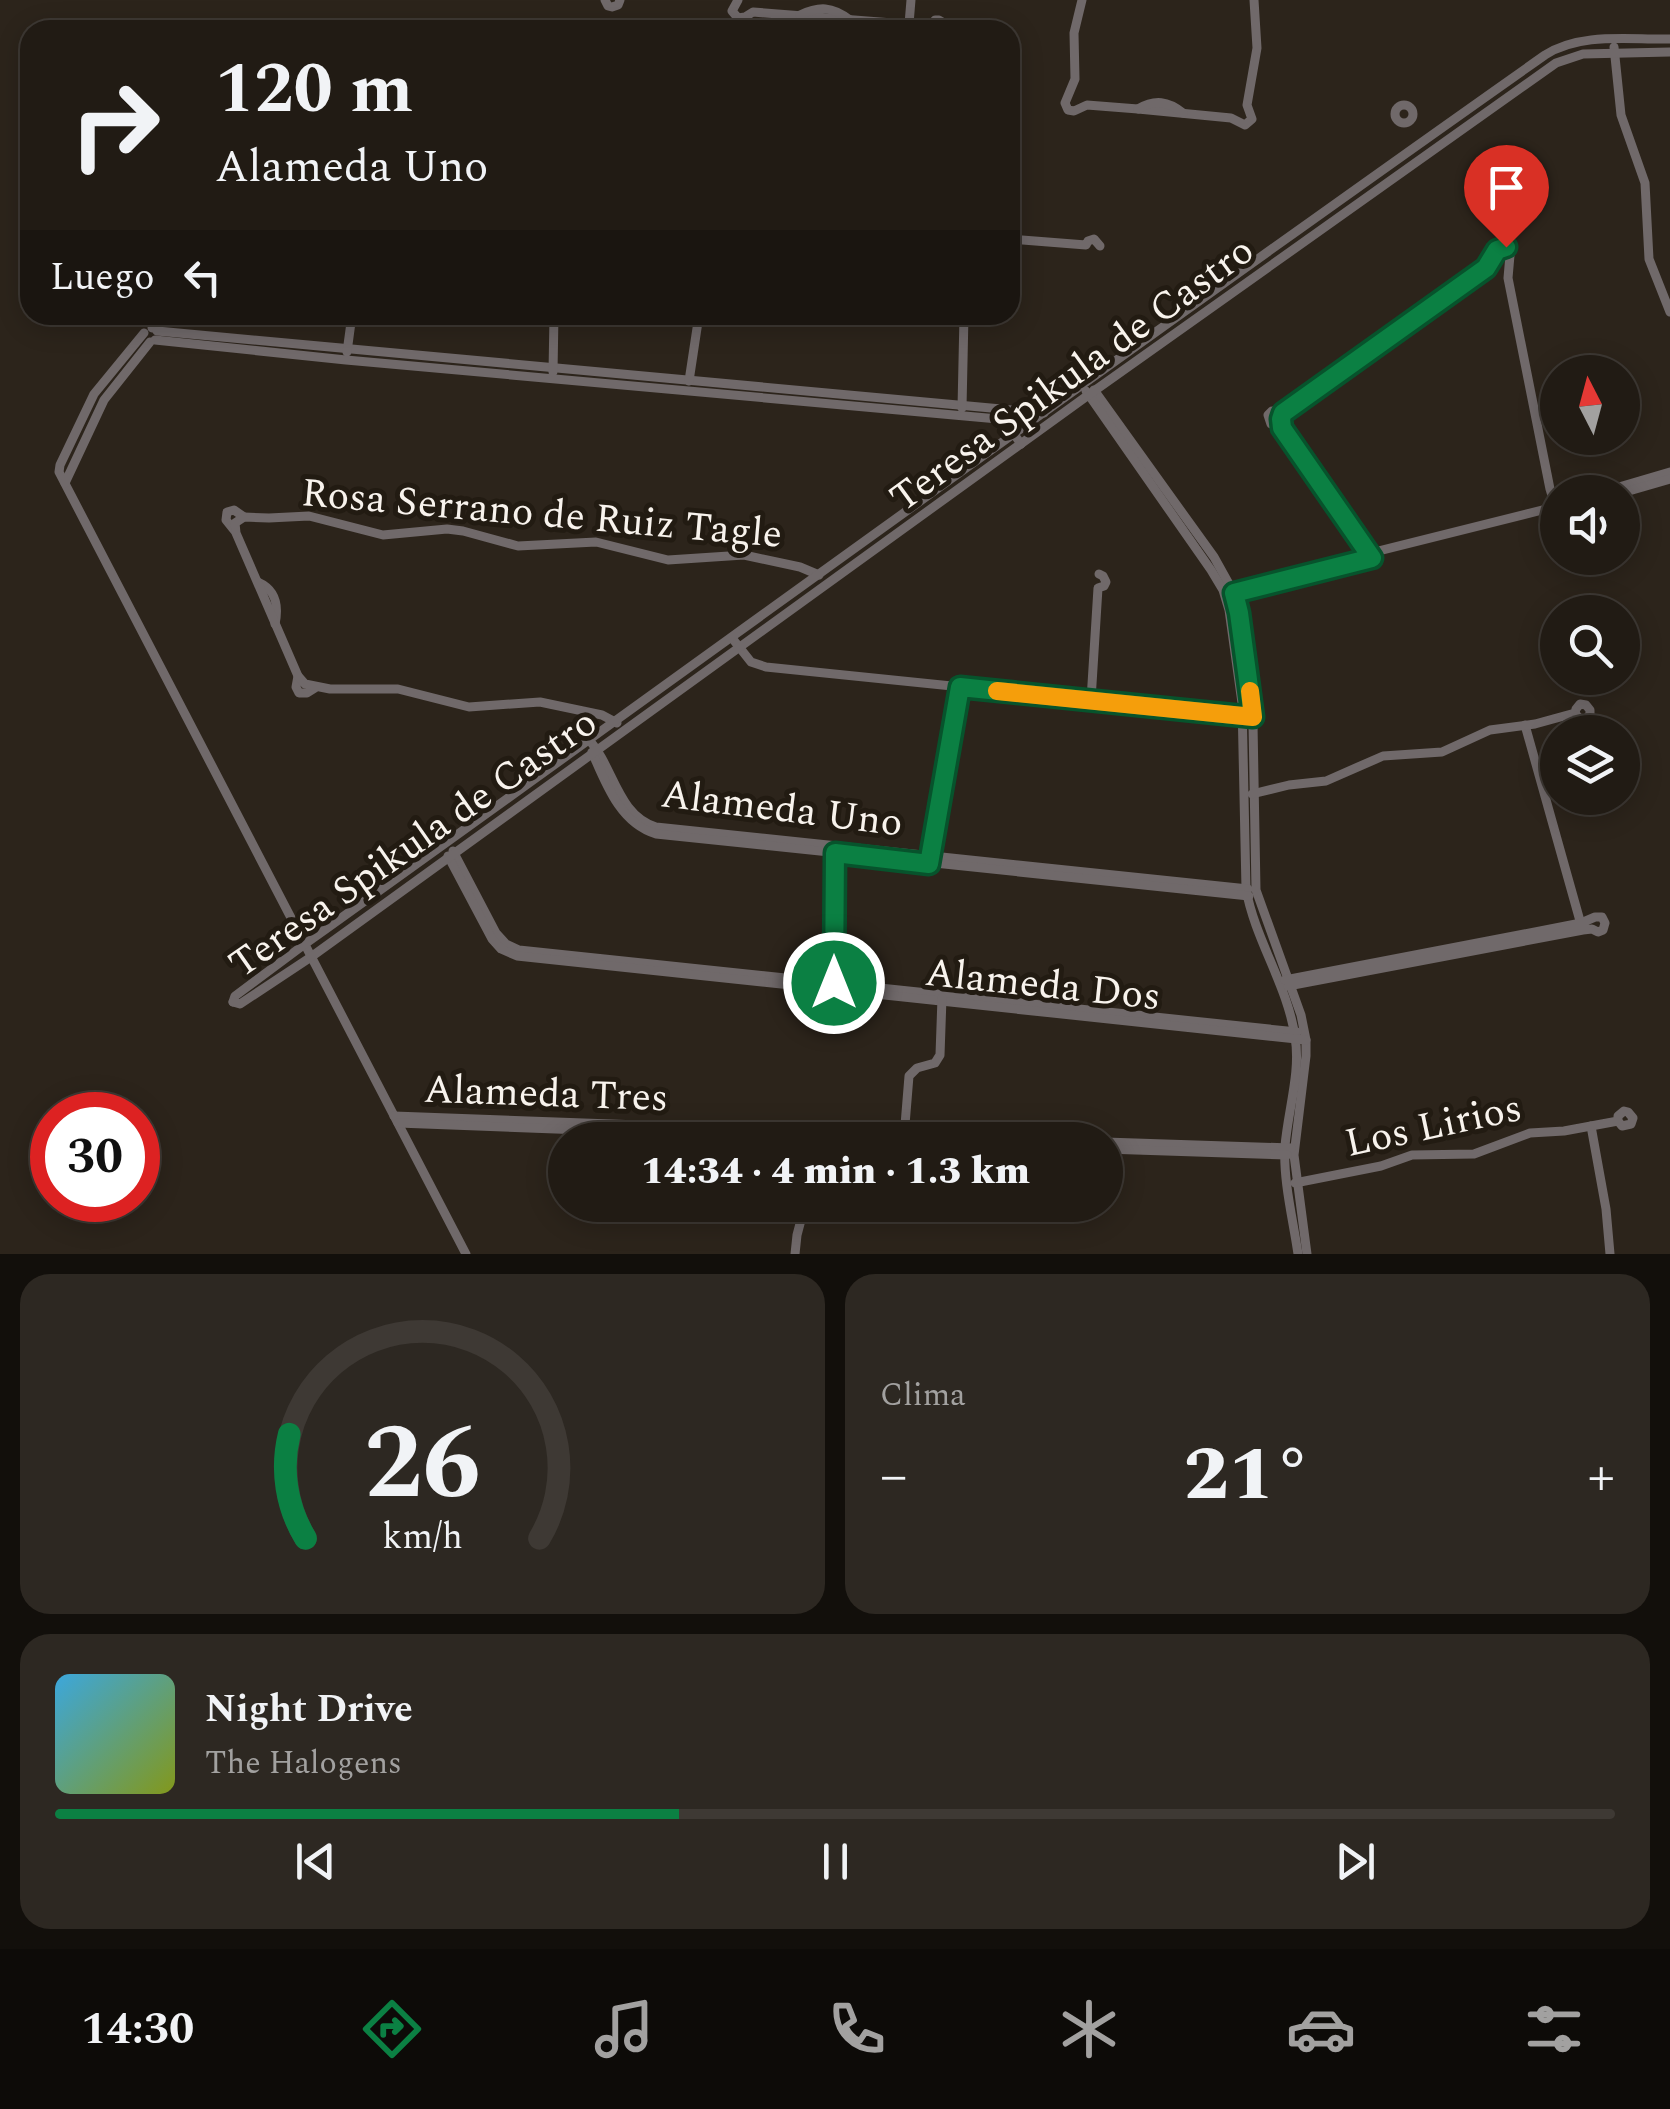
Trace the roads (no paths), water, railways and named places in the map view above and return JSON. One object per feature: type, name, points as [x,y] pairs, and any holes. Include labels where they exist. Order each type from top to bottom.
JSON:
[{"type":"street","points":[[606,0],[612,7],[620,0]]},
{"type":"street","points":[[753,12],[740,0],[732,11],[735,17],[753,12],[797,16],[824,8],[850,20]]},
{"type":"street","points":[[1082,0],[1074,33],[1076,69],[1067,109],[1088,105],[1138,108],[1162,102],[1183,113],[1230,118],[1243,125],[1249,124],[1252,116],[1247,105],[1258,48],[1254,0]]},
{"type":"street","name":"Teresa Spikula de Castro","points":[[1670,39],[1578,41],[1556,48],[818,574],[305,944],[235,996],[233,1002],[240,1004],[311,956],[1021,444],[1564,59],[1582,54],[1670,52]]},
{"type":"street","points":[[1613,40],[1622,122],[1645,183],[1649,259],[1670,312]]},
{"type":"street","points":[[1073,88],[1088,105]]},
{"type":"street","points":[[1410,121],[1434,150]]},
{"type":"street","points":[[1020,240],[1086,245]]},
{"type":"street","name":"Teresa Spikula de Castro","points":[[1284,241],[1291,252]]},
{"type":"street","points":[[1371,555],[1282,428],[1271,424],[1267,416],[1270,412],[1285,411],[1486,268],[1497,250],[1506,247],[1510,254],[1508,278],[1550,475]]},
{"type":"street","points":[[1486,268],[1501,270],[1508,278]]},
{"type":"street","points":[[155,325],[152,335],[97,389],[59,468],[466,1254]]},
{"type":"street","points":[[346,360],[350,325]]},
{"type":"street","points":[[553,373],[554,325]]},
{"type":"street","points":[[689,385],[697,325]]},
{"type":"street","points":[[962,416],[964,325]]},
{"type":"street","points":[[152,335],[347,348],[553,373]]},
{"type":"street","points":[[152,335],[346,360],[963,404],[1043,412],[1052,422]]},
{"type":"street","points":[[1083,383],[1228,592],[1248,717],[1251,893],[1300,1036],[1289,1152],[1298,1254]]},
{"type":"street","points":[[689,385],[1001,420],[1021,444]]},
{"type":"street","points":[[1640,483],[1670,476]]},
{"type":"street","points":[[1640,487],[1670,476]]},
{"type":"street","points":[[1228,592],[1540,513]]},
{"type":"street","name":"Rosa Serrano de Ruiz Tagle","points":[[615,721],[540,702],[469,707],[398,690],[315,688],[300,693],[296,687],[298,676],[275,624],[276,598],[258,582],[234,530],[237,521],[244,517],[309,516],[383,535],[455,529],[524,547],[596,542],[668,560],[744,555],[800,567],[818,574],[828,585]]},
{"type":"street","points":[[1091,700],[1098,588]]},
{"type":"street","points":[[732,638],[751,662],[766,667],[1248,717]]},
{"type":"street","points":[[926,859],[957,687]]},
{"type":"street","points":[[1248,794],[1326,781],[1383,756],[1442,752],[1490,730],[1576,713]]},
{"type":"street","points":[[615,721],[624,731]]},
{"type":"street","points":[[1284,984],[1587,926],[1525,725]]},
{"type":"street","name":"Alameda Uno","points":[[589,740],[623,812],[644,830],[662,835],[835,849],[1251,893]]},
{"type":"street","name":"Alameda Dos","points":[[445,844],[489,935],[511,955],[1300,1036]]},
{"type":"street","points":[[834,987],[835,849]]},
{"type":"street","points":[[905,1122],[909,1076],[917,1068],[935,1063],[940,1055],[942,998]]},
{"type":"street","name":"Alameda Tres","points":[[396,1120],[548,1126]]},
{"type":"street","name":"Los Lirios","points":[[1292,1183],[1381,1166],[1412,1155],[1474,1154],[1530,1133],[1558,1132],[1618,1120]]},
{"type":"street","points":[[1592,1126],[1610,1254]]},
{"type":"street","points":[[1123,1146],[1289,1152]]},
{"type":"street","points":[[1292,1183],[1307,1254]]},
{"type":"street","points":[[795,1254],[799,1222]]}]
